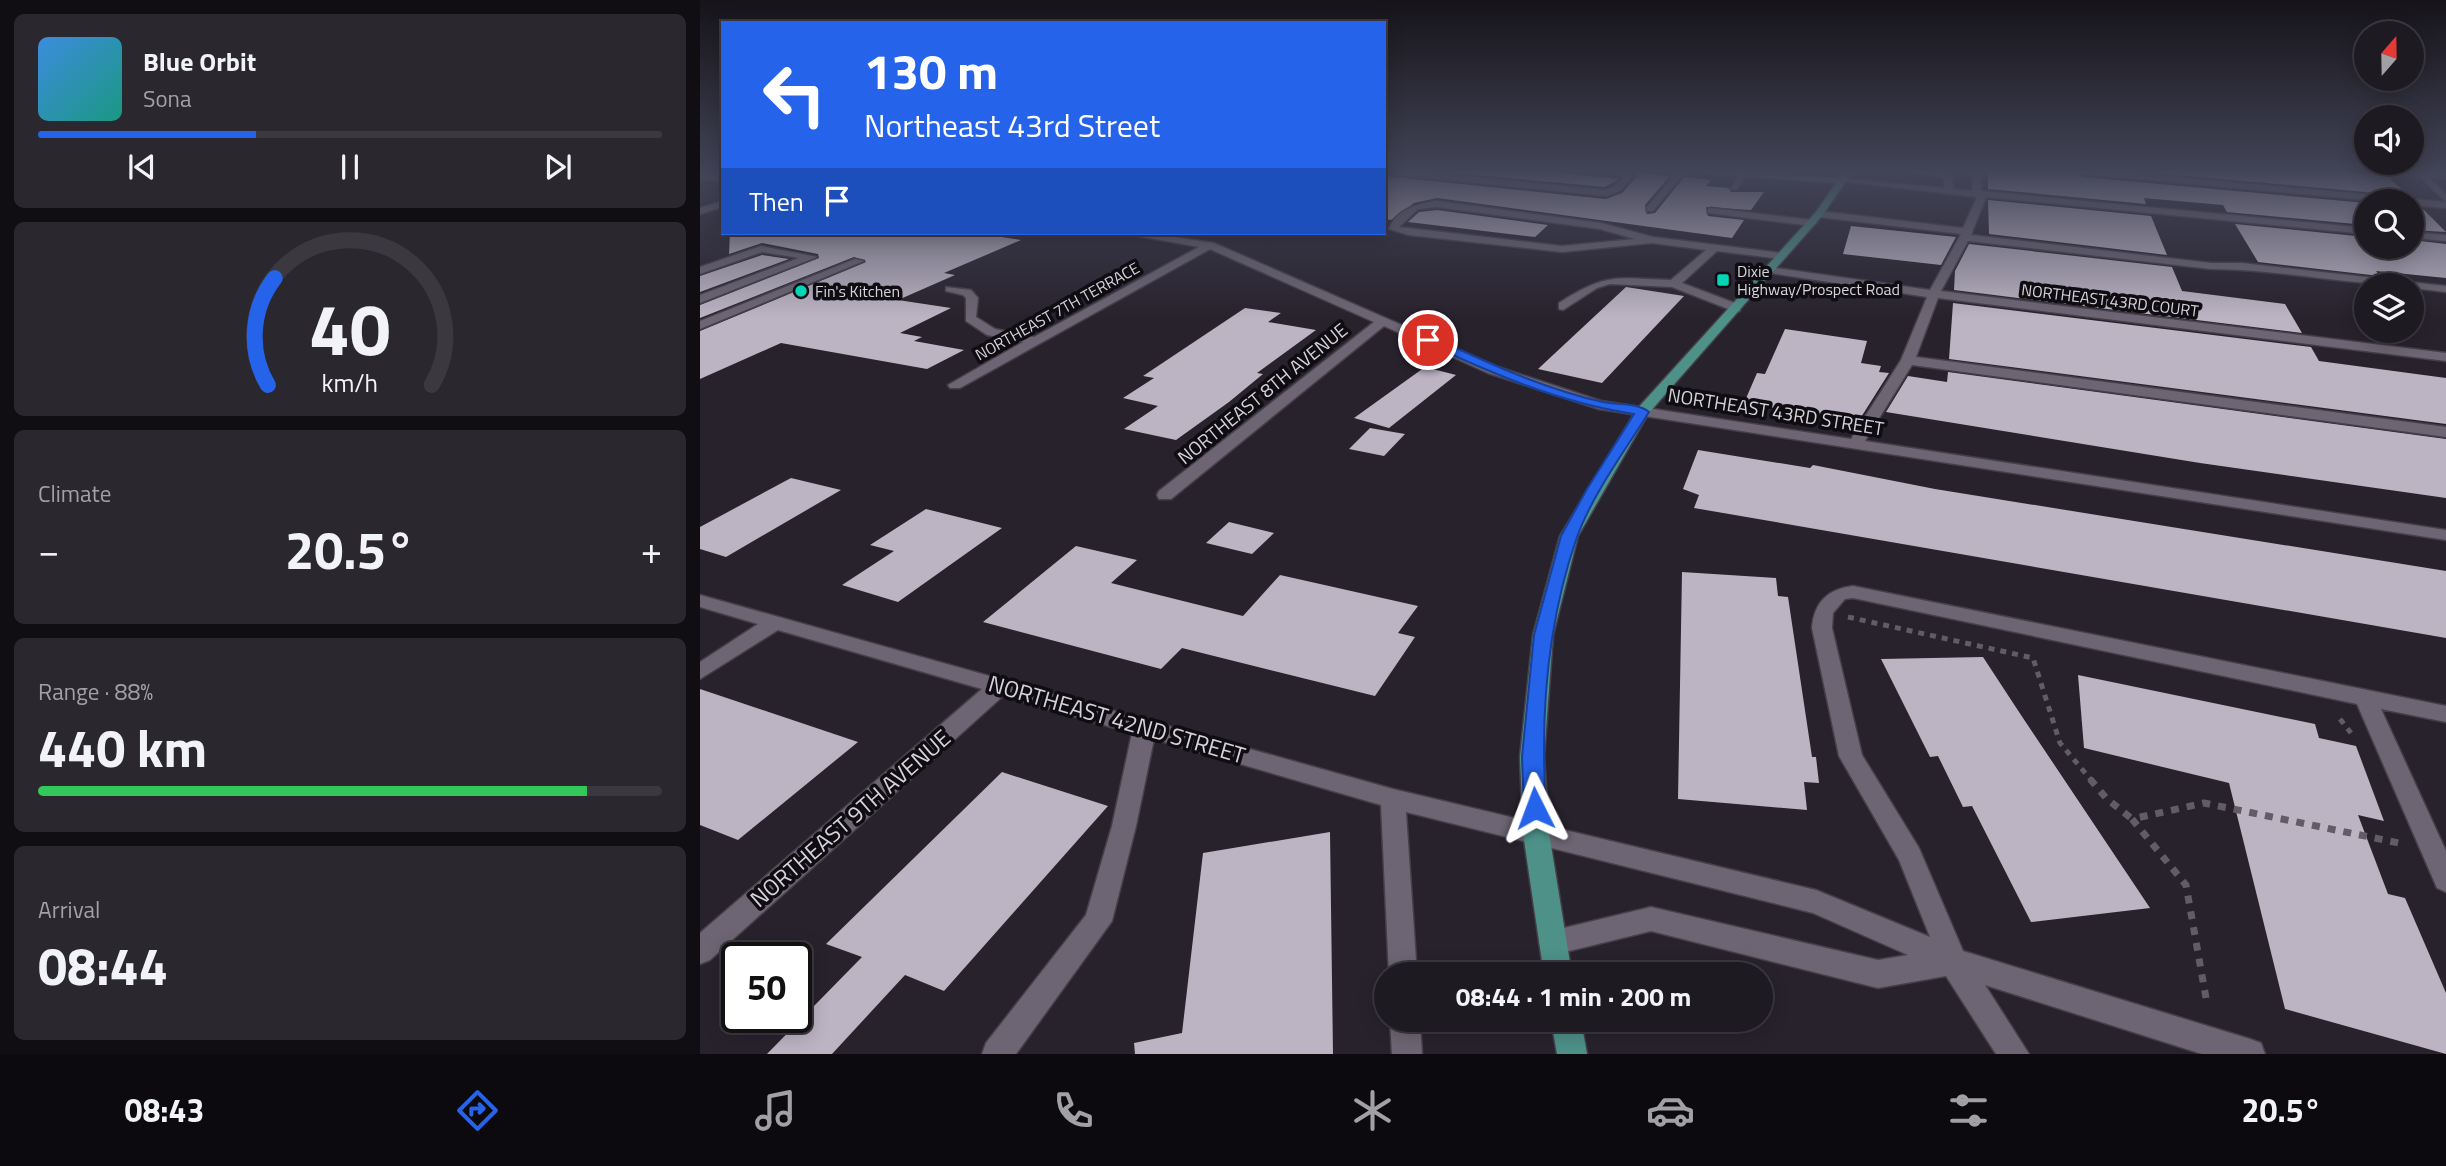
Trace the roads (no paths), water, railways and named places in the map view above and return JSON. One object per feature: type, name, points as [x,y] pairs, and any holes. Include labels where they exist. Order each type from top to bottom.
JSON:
[{"type":"main road","points":[[1556,962],[1536,833],[1532,757],[1543,635],[1569,536],[1594,489],[1642,412],[1814,220]]},
{"type":"main road","points":[[1568,1032],[1572,1054]]},
{"type":"street","points":[[1400,220],[1394,229],[1562,249],[1652,240]]},
{"type":"street","points":[[1558,220],[1601,226],[1652,240],[1782,256]]},
{"type":"street","points":[[1832,220],[1968,230],[2211,266],[2242,266],[2354,279]]},
{"type":"street","points":[[1926,220],[1968,230]]},
{"type":"street","points":[[1855,444],[1908,360],[1934,294],[1971,220]]},
{"type":"street","points":[[2272,220],[2354,230]]},
{"type":"street","name":"NORTHEAST 43RD STREET","points":[[1141,235],[1210,245],[1493,370],[1599,405],[2446,535]]},
{"type":"street","points":[[2424,236],[2446,238]]},
{"type":"street","name":"NORTHEAST 7TH TERRACE","points":[[955,385],[1210,245]]},
{"type":"street","points":[[1674,284],[1714,248]]},
{"type":"street","points":[[700,271],[761,250],[812,257],[700,299]]},
{"type":"street","points":[[700,325],[859,261]]},
{"type":"street","name":"NORTHEAST 43RD COURT","points":[[1770,270],[1934,294],[2446,357]]},
{"type":"street","points":[[1563,306],[1593,285],[1608,281],[1674,284],[1736,308]]},
{"type":"street","points":[[2424,286],[2446,289]]},
{"type":"street","points":[[950,289],[967,292],[972,298],[970,318],[979,327],[1036,341]]},
{"type":"street","name":"NORTHEAST 8TH AVENUE","points":[[1164,495],[1384,320]]},
{"type":"street","points":[[1908,360],[2446,432]]},
{"type":"street","points":[[2014,1054],[1953,961],[1910,856],[1851,755],[1822,628],[1823,612],[1839,594],[1853,592],[2446,714]]},
{"type":"street","name":"NORTHEAST 42ND STREET","points":[[700,601],[1393,799],[1816,902],[1953,961],[2250,1054]]},
{"type":"street","points":[[700,672],[776,622]]},
{"type":"street","name":"NORTHEAST 9TH AVENUE","points":[[700,951],[1000,686]]},
{"type":"street","points":[[2365,697],[2446,880]]},
{"type":"street","points":[[996,1054],[1098,921],[1124,826],[1145,727]]},
{"type":"street","points":[[1393,799],[1402,962]]},
{"type":"street","points":[[1553,942],[1651,919],[1878,974],[1953,961]]},
{"type":"street","points":[[1406,1032],[1407,1054]]},
{"type":"place","name":"Dixie Highway/Prospect Road","points":[[1723,280]]},
{"type":"place","name":"Fin's Kitchen","points":[[801,291]]}]
